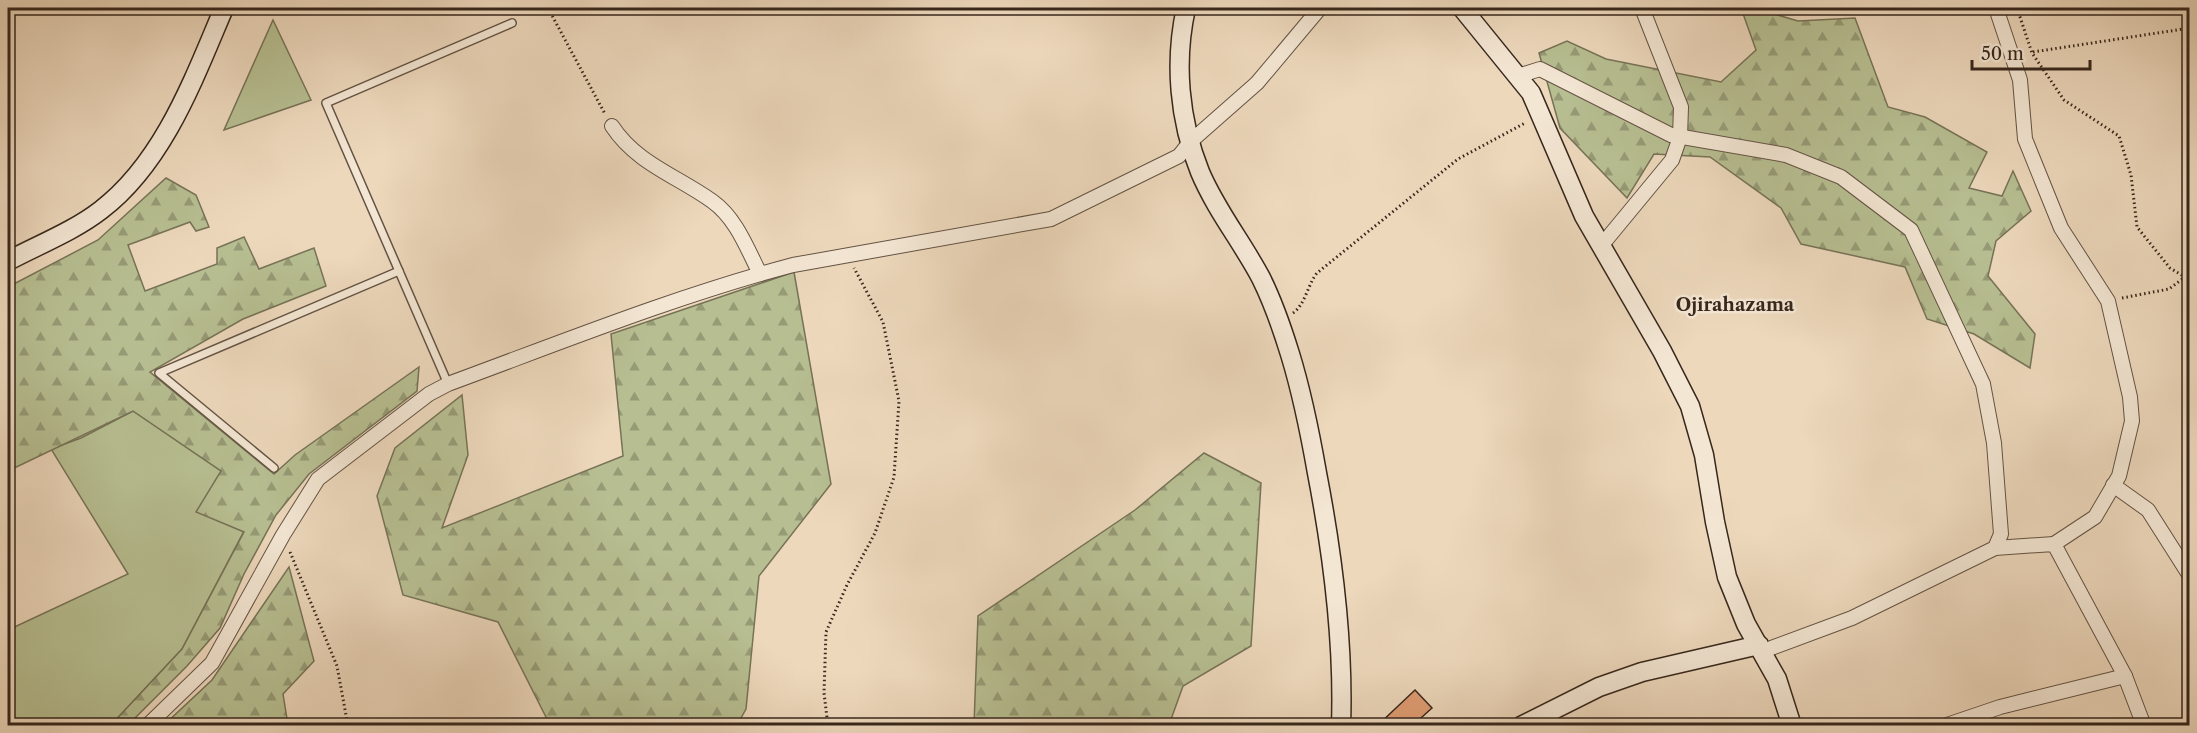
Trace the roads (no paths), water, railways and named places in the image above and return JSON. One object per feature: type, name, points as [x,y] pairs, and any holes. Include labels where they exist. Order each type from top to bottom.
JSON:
[{"type":"street","points":[[8,261],[102,210],[135,176],[156,147],[190,87],[224,8]]},
{"type":"street","points":[[1186,8],[1180,63],[1182,104],[1190,142],[1209,189],[1261,278],[1279,321],[1302,395],[1331,550],[1340,648],[1341,726]]},
{"type":"street","points":[[147,726],[212,663],[283,535],[318,479],[373,435],[448,384],[571,338],[760,274],[846,255],[1051,219],[1179,156],[1190,142],[1257,83],[1320,8]]},
{"type":"street","points":[[1462,8],[1531,93],[1584,216],[1662,351],[1690,406],[1704,455],[1727,577],[1742,615],[1778,679],[1792,726]]},
{"type":"street","points":[[1601,246],[1672,160],[1680,137],[1681,107],[1642,8]]},
{"type":"street","points":[[1521,726],[1599,687],[1642,672],[1761,648],[1852,618],[1995,548],[2054,544],[2095,517],[2120,476],[2132,422],[2130,397],[2109,301],[2061,228],[2025,139],[2023,95],[2013,56],[1996,8]]},
{"type":"street","points":[[1518,76],[1540,69],[1671,135],[1786,155],[1841,177],[1911,230],[1983,384],[1994,443],[2001,534],[1995,548]]},
{"type":"street","points":[[612,126],[622,142],[643,159],[713,202],[737,227],[760,274]]},
{"type":"street","points":[[2113,485],[2148,510],[2190,576]]},
{"type":"street","points":[[2054,544],[2125,676],[2144,726]]},
{"type":"street","points":[[1944,726],[2000,707],[2125,676]]},
{"type":"lane","points":[[448,384],[326,104],[512,23]]},
{"type":"lane","points":[[274,468],[159,373],[399,271]]},
{"type":"district","name":"Ojirahazama","points":[[1735,305]]}]
